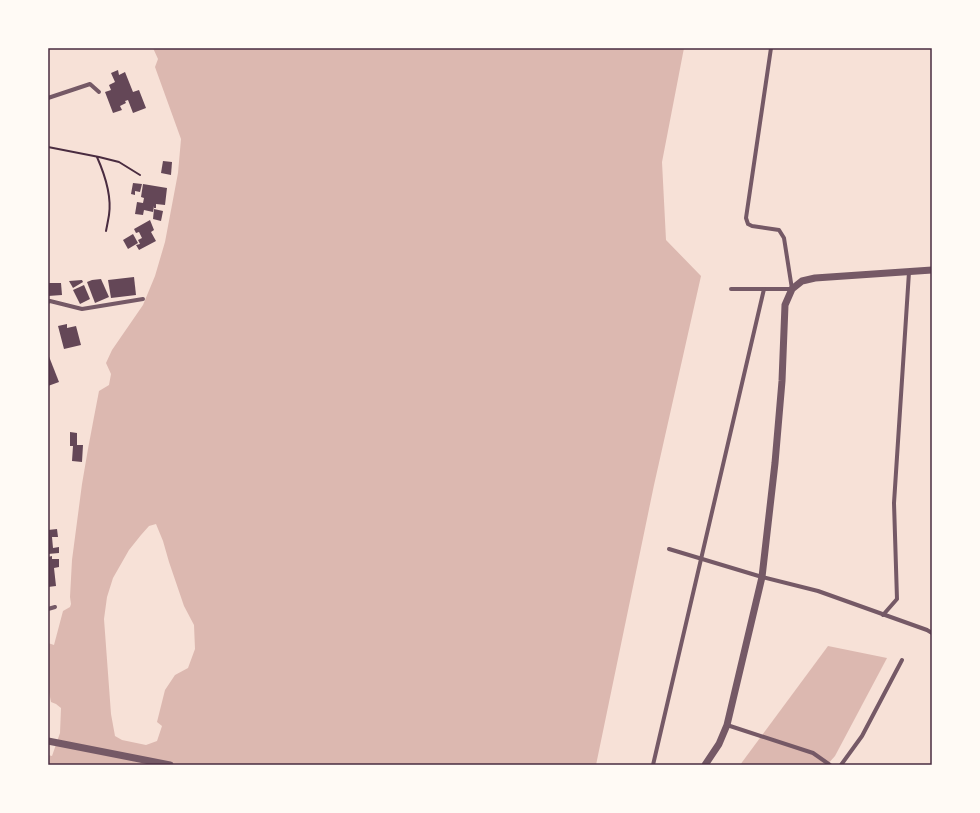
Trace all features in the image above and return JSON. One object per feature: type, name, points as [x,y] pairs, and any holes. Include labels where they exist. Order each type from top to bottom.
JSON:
[{"type":"street","points":[[771,48],[746,218],[748,224],[752,226],[779,230],[784,238],[792,289]]},
{"type":"street","points":[[48,98],[90,84],[99,92]]},
{"type":"street","points":[[705,765],[719,744],[727,725],[762,577],[775,463],[782,381],[785,305],[792,289],[802,281],[815,278],[932,270]]},
{"type":"street","points":[[883,615],[897,598],[894,503],[909,272]]},
{"type":"street","points":[[731,289],[792,289]]},
{"type":"street","points":[[653,765],[764,289]]},
{"type":"street","points":[[48,302],[50,301],[82,309],[143,299]]},
{"type":"street","points":[[670,549],[762,577],[818,591],[932,633]]},
{"type":"street","points":[[48,609],[55,606]]},
{"type":"street","points":[[841,765],[862,736],[902,660]]},
{"type":"street","points":[[727,725],[813,753],[830,765]]},
{"type":"street","points":[[48,742],[170,765]]},
{"type":"path","points":[[48,147],[119,162],[140,175]]},
{"type":"path","points":[[97,157],[102,167],[110,201],[106,231]]},
{"type":"shaded area","points":[[153,48],[684,48],[662,162],[666,240],[701,276],[654,485],[596,765],[48,765],[48,755],[52,756],[60,733],[61,708],[51,702],[48,687],[48,643],[54,645],[63,611],[70,607],[71,604],[72,560],[82,484],[99,391],[109,385],[111,374],[106,363],[112,350],[143,305],[155,276],[165,242],[178,173],[181,139],[155,67],[158,59]],"holes":[[[156,524],[184,606],[194,625],[195,649],[188,668],[175,675],[165,690],[157,722],[162,726],[157,741],[146,745],[122,740],[115,736],[111,714],[104,619],[107,597],[113,578],[129,550],[149,526]]]},
{"type":"shaded area","points":[[828,646],[887,658],[835,756],[827,765],[740,765]]},
{"type":"building","points":[[118,70],[119,75],[125,72],[133,92],[139,90],[146,108],[133,113],[128,100],[120,106],[122,110],[113,113],[105,92],[111,90],[109,85],[115,82],[111,73]]},
{"type":"building","points":[[163,161],[172,162],[171,175],[161,173]]},
{"type":"building","points":[[133,183],[142,184],[140,192],[135,191],[135,195],[131,194]]},
{"type":"building","points":[[143,184],[167,188],[165,205],[156,204],[156,208],[154,208],[154,206],[153,212],[144,210],[143,215],[135,214],[137,202],[143,203],[144,198],[141,197]]},
{"type":"building","points":[[154,209],[163,211],[161,221],[153,219]]},
{"type":"building","points":[[150,220],[154,230],[151,232],[156,241],[139,250],[136,245],[140,244],[138,240],[142,238],[139,232],[136,233],[134,229]]},
{"type":"building","points":[[133,234],[138,243],[128,249],[123,240]]},
{"type":"building","points":[[134,277],[136,295],[111,298],[108,280]]},
{"type":"building","points":[[101,279],[109,297],[95,303],[87,282]]},
{"type":"building","points":[[82,280],[83,282],[73,288],[69,281]]},
{"type":"building","points":[[48,283],[61,283],[62,295],[48,296]]},
{"type":"building","points":[[84,285],[90,299],[80,304],[73,290]]},
{"type":"building","points":[[67,324],[67,328],[76,326],[81,345],[64,349],[58,326]]},
{"type":"building","points":[[48,354],[59,382],[48,386]]},
{"type":"building","points":[[70,432],[77,433],[77,445],[83,445],[82,462],[72,461],[73,446],[70,446]]},
{"type":"building","points":[[57,529],[58,537],[52,537],[53,548],[59,547],[59,553],[48,554],[48,530]]},
{"type":"building","points":[[52,556],[52,559],[59,559],[59,567],[54,568],[56,586],[48,587],[48,557]]}]
